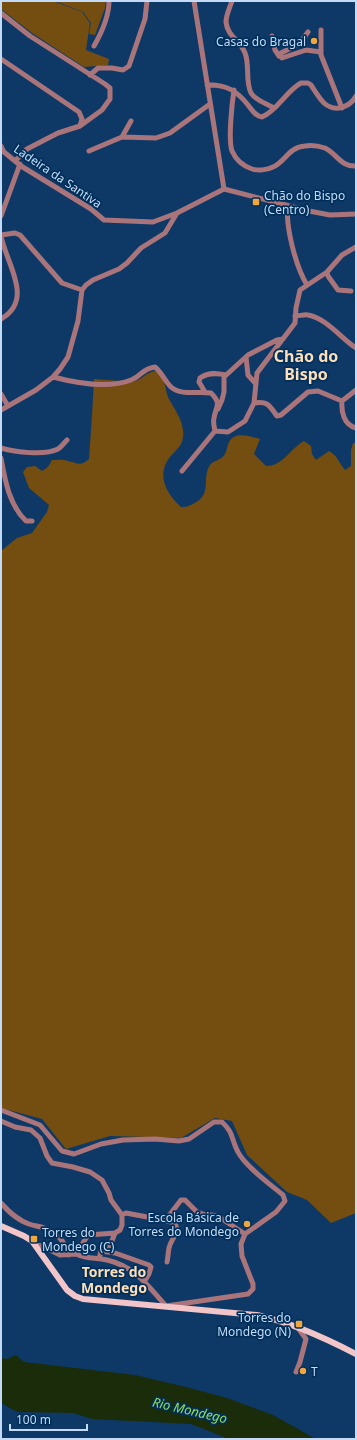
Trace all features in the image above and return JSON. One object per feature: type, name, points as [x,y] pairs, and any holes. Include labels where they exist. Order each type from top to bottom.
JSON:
[{"type":"main road","points":[[1,1226],[24,1236],[35,1245],[67,1290],[75,1296],[88,1300],[256,1314],[268,1317],[331,1341],[356,1354]]},
{"type":"street","points":[[94,46],[100,36],[109,10],[109,1]]},
{"type":"street","points":[[90,75],[98,68],[123,70],[129,66],[145,19],[148,1]]},
{"type":"street","points":[[194,1],[224,190],[330,215],[356,214]]},
{"type":"street","points":[[232,1],[226,20],[227,26],[232,36],[240,43],[246,54],[249,87],[251,93],[254,97],[274,108]]},
{"type":"street","points":[[1,13],[30,36],[110,88],[110,99],[102,110],[80,126],[58,133],[28,148],[15,161]]},
{"type":"street","points":[[321,30],[320,52],[342,108]]},
{"type":"street","points":[[279,56],[279,54],[299,44],[308,32]]},
{"type":"street","points":[[272,36],[275,50],[282,58],[306,50],[320,52]]},
{"type":"street","points":[[1,59],[80,112],[82,119],[80,126]]},
{"type":"street","points":[[208,86],[223,86],[234,90],[243,98],[253,112],[260,117],[265,116],[298,85],[305,82],[311,85],[324,104],[333,108],[348,106],[356,96]]},
{"type":"street","points":[[234,90],[231,146],[235,157],[244,166],[257,170],[271,168],[278,165],[294,149],[312,145],[326,148],[346,165],[356,166]]},
{"type":"street","points":[[88,150],[122,137],[156,138],[170,133],[210,104]]},
{"type":"street","points":[[122,137],[131,121]]},
{"type":"street","name":"Ladeira da Santiva","points":[[1,146],[4,152],[15,161],[91,209],[104,220],[153,222],[177,213],[224,190]]},
{"type":"street","points":[[1,216],[20,164]]},
{"type":"street","points":[[288,206],[287,213],[295,257],[307,285]]},
{"type":"street","points":[[1,410],[36,390],[53,377],[60,369],[68,357],[78,321],[82,290],[86,284],[119,269],[127,263],[141,248],[165,233],[177,213]]},
{"type":"street","points":[[1,319],[15,306],[18,287],[3,246],[1,235],[20,235],[62,283],[82,290]]},
{"type":"street","points":[[215,432],[228,432],[245,421],[254,403],[257,373],[295,323],[300,290],[327,272],[342,255],[356,246]]},
{"type":"street","points":[[327,272],[328,276],[338,290],[351,291]]},
{"type":"street","points":[[295,316],[308,314],[321,320],[356,348]]},
{"type":"street","points":[[182,470],[215,432],[214,416],[223,398],[223,379],[226,375],[246,357],[277,340],[283,339]]},
{"type":"street","points":[[246,357],[248,375],[256,384]]},
{"type":"street","points":[[53,377],[83,384],[121,383],[133,379],[147,368],[155,367],[161,372],[171,387],[182,392],[210,393],[217,402],[217,409]]},
{"type":"street","points":[[205,392],[198,382],[203,375],[217,373],[226,375]]},
{"type":"street","points":[[356,390],[342,401],[341,409],[345,420],[352,427],[356,428]]},
{"type":"street","points":[[254,403],[267,403],[277,416],[281,415],[311,391],[318,391],[342,401]]},
{"type":"street","points":[[1,394],[8,406]]},
{"type":"street","points":[[1,448],[10,451],[37,453],[58,449],[67,440]]},
{"type":"street","points":[[1,458],[5,480],[15,508],[26,521],[32,521]]},
{"type":"street","points":[[1,1110],[40,1125],[62,1151],[74,1154],[101,1144],[123,1140],[155,1138],[179,1141],[189,1139],[214,1122],[222,1122],[232,1134],[238,1153],[283,1195],[284,1198],[284,1201],[276,1212],[245,1234],[242,1244],[242,1256],[253,1284],[253,1289],[248,1294],[166,1306],[144,1282],[126,1266],[107,1260],[86,1258],[76,1254],[60,1255],[42,1246],[35,1245]]},
{"type":"street","points":[[1,1121],[31,1130],[40,1138],[47,1156],[52,1163],[90,1172],[102,1180],[111,1200],[122,1215],[122,1225],[120,1230],[115,1233],[88,1235],[76,1254]]},
{"type":"street","points":[[163,1220],[168,1217],[181,1200],[185,1200],[197,1212],[219,1217],[245,1234]]},
{"type":"street","points":[[1,1203],[13,1216],[29,1224],[44,1228],[56,1234],[64,1242],[69,1255]]},
{"type":"street","points":[[122,1215],[126,1213],[163,1220],[175,1224],[177,1228],[176,1235],[168,1248],[167,1262]]},
{"type":"street","points":[[109,1252],[115,1233]]},
{"type":"street","points":[[99,1259],[101,1251],[109,1252],[150,1266],[151,1270],[144,1282]]},
{"type":"street","points":[[296,1372],[306,1339],[298,1328]]},
{"type":"shaded area","points":[[1,1],[53,1],[82,12],[90,23],[86,50],[109,59],[108,65],[84,67],[32,33],[1,9]]},
{"type":"shaded area","points":[[55,1],[106,1],[105,8],[95,35],[89,34],[91,23],[83,12]]},
{"type":"shaded area","points":[[154,371],[157,372],[163,379],[168,397],[181,421],[183,431],[181,443],[166,463],[163,477],[167,490],[181,507],[191,505],[202,497],[210,465],[224,456],[229,442],[235,436],[243,435],[260,439],[254,454],[266,466],[282,460],[304,441],[311,446],[312,454],[316,460],[329,451],[336,457],[345,470],[351,466],[351,450],[353,443],[356,443],[356,1213],[331,1223],[307,1200],[287,1192],[247,1155],[232,1121],[215,1118],[181,1138],[110,1136],[66,1149],[42,1119],[1,1108],[1,551],[17,538],[32,533],[47,512],[49,505],[29,488],[23,472],[27,467],[35,466],[42,471],[48,467],[52,460],[64,460],[81,464],[89,459],[94,379],[133,382]]},
{"type":"water","name":"Rio Mondego","points":[[16,1355],[24,1362],[135,1375],[227,1398],[273,1415],[316,1439],[229,1439],[191,1424],[92,1419],[73,1413],[17,1412],[1,1403],[1,1358],[7,1359]]},
{"type":"place","name":"Casas do Bragal","points":[[314,41]]},
{"type":"place","name":"Chão do Bispo (Centro)","points":[[256,202]]},
{"type":"place","name":"Escola Básica de Torres do Mondego","points":[[247,1224]]},
{"type":"place","name":"Torres do Mondego (C)","points":[[34,1239]]},
{"type":"place","name":"Torres do Mondego (N)","points":[[299,1324]]},
{"type":"place","name":"T","points":[[303,1371]]},
{"type":"district","name":"Chão do Bispo","points":[[306,365]]},
{"type":"district","name":"Torres do Mondego","points":[[114,1280]]}]
